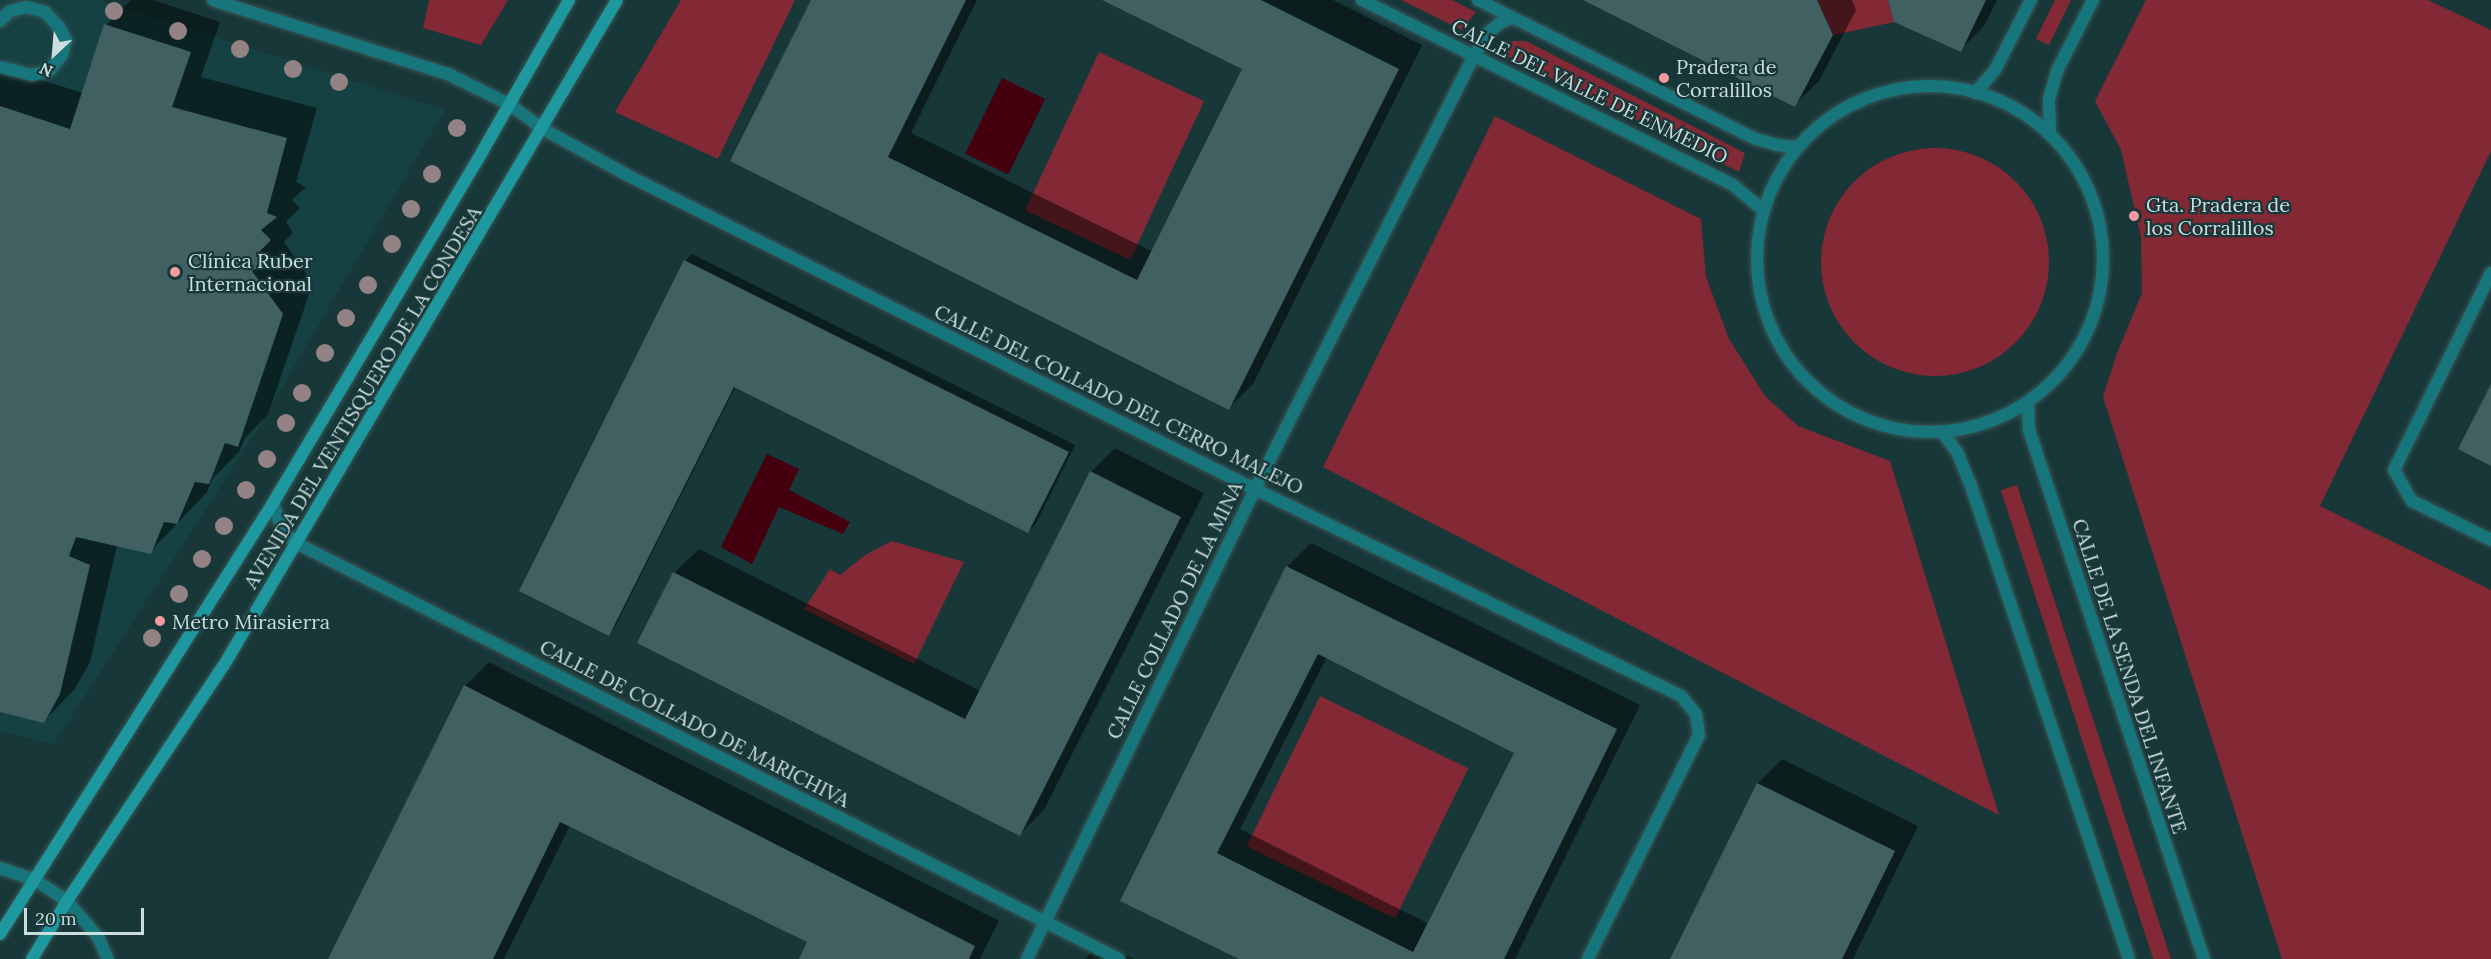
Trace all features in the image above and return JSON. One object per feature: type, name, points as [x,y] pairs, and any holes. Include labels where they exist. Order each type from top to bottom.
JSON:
[{"type":"main road","name":"AVENIDA DEL VENTISQUERO DE LA CONDESA","points":[[0,933],[273,503],[568,0]]},
{"type":"main road","name":"AVENIDA DEL VENTISQUERO DE LA CONDESA","points":[[32,959],[67,901],[224,665],[298,544],[617,0]]},
{"type":"street","points":[[213,0],[423,65],[448,74],[509,104]]},
{"type":"street","name":"CALLE DEL VALLE DE ENMEDIO","points":[[1362,0],[1733,185],[1762,209]]},
{"type":"street","name":"CALLE DEL VALLE DE ENMEDIO","points":[[1478,0],[1756,139],[1796,147]]},
{"type":"street","points":[[1974,93],[1995,70],[2031,0]]},
{"type":"street","points":[[2050,132],[2049,99],[2057,71],[2093,0]]},
{"type":"street","points":[[0,21],[10,10],[27,7],[45,12],[59,27],[66,40],[62,55],[49,71],[32,75],[0,67]]},
{"type":"street","name":"CALLE COLLADO DE LA MINA","points":[[1027,959],[1255,489],[1474,56],[1488,33],[1500,23],[1512,18]]},
{"type":"street","points":[[1930,87],[1974,93],[2002,101],[2024,111],[2050,132],[2076,166],[2101,228],[2104,262],[2099,301],[2086,338],[2073,359],[2028,403],[1994,422],[1943,433],[1896,430],[1862,420],[1832,403],[1805,381],[1784,354],[1765,315],[1757,283],[1757,242],[1762,209],[1776,178],[1796,147],[1820,125],[1857,102],[1898,89],[1930,87]]},
{"type":"street","name":"CALLE DEL COLLADO DEL CERRO MALEJO","points":[[509,104],[543,129],[638,180],[1255,489],[1681,696],[1696,714],[1699,735],[1588,959]]},
{"type":"street","points":[[2491,273],[2394,470],[2412,501],[2491,540]]},
{"type":"street","name":"CALLE DE LA SENDA DEL INFANTE","points":[[2028,403],[2029,430],[2204,959]]},
{"type":"street","points":[[1943,433],[1958,454],[1970,483],[2129,959]]},
{"type":"street","name":"CALLE DE COLLADO DE MARICHIVA","points":[[273,503],[283,532],[298,544],[1119,959]]},
{"type":"street","points":[[0,868],[35,880],[67,901],[98,937],[108,959]]},
{"type":"shaded area","name":"Clínica Ruber Internacional","points":[[0,0],[98,0],[445,110],[255,433],[54,744],[0,731]]},
{"type":"shaded area","points":[[429,0],[508,0],[481,45],[423,28]]},
{"type":"shaded area","points":[[681,0],[795,0],[718,159],[615,112]]},
{"type":"shaded area","points":[[1401,0],[1452,0],[1476,12],[1462,30]]},
{"type":"shaded area","points":[[1817,0],[1888,0],[1894,22],[1833,35]]},
{"type":"shaded area","points":[[2055,0],[2071,0],[2049,45],[2036,39]]},
{"type":"shaded area","points":[[2146,0],[2428,0],[2491,30],[2491,151],[2320,506],[2491,590],[2491,959],[2282,959],[2103,397],[2116,356],[2142,293],[2141,237],[2121,150],[2095,101]]},
{"type":"shaded area","points":[[1512,41],[1526,41],[1745,153],[1739,172],[1501,53]]},
{"type":"shaded area","points":[[1099,52],[1204,101],[1130,260],[1025,211]]},
{"type":"shaded area","points":[[1002,78],[1045,99],[1008,175],[965,153]]},
{"type":"shaded area","points":[[1495,116],[1701,219],[1706,277],[1729,339],[1765,396],[1798,426],[1890,461],[1999,815],[1323,467]]},
{"type":"shaded area","points":[[1935,148],[1957,150],[1979,157],[1998,167],[2016,181],[2030,199],[2040,218],[2047,240],[2049,262],[2047,284],[2040,306],[2030,325],[2016,343],[1998,357],[1979,367],[1957,374],[1935,376],[1913,374],[1891,367],[1872,357],[1854,343],[1840,325],[1830,306],[1823,284],[1821,262],[1823,240],[1830,218],[1840,199],[1854,181],[1872,167],[1891,157],[1913,150]]},
{"type":"shaded area","points":[[767,454],[799,469],[789,490],[850,522],[843,534],[779,507],[752,564],[721,547]]},
{"type":"shaded area","points":[[2017,485],[2171,959],[2153,959],[2001,490]]},
{"type":"shaded area","points":[[892,541],[964,562],[914,664],[804,609],[830,569],[840,575],[865,555]]},
{"type":"shaded area","points":[[1320,696],[1468,768],[1395,918],[1247,846]]},
{"type":"building","points":[[811,0],[966,0],[888,157],[1137,280],[1242,69],[1102,0],[1261,0],[1399,69],[1229,410],[730,161]]},
{"type":"building","points":[[1583,0],[1817,0],[1833,35],[1795,107]]},
{"type":"building","points":[[1888,0],[1986,0],[1961,52],[1894,22]]},
{"type":"building","name":"Clínica Ruber Internacional","points":[[104,24],[191,52],[172,107],[287,138],[267,213],[277,217],[261,230],[271,240],[257,254],[263,265],[252,271],[283,314],[238,447],[225,443],[209,484],[195,482],[177,524],[164,522],[151,554],[76,537],[69,556],[90,565],[60,694],[44,723],[0,712],[0,106],[70,129]]},
{"type":"building","points":[[684,260],[1069,452],[1028,533],[734,387],[609,636],[519,591]]},
{"type":"building","points":[[2491,384],[2491,466],[2458,449]]},
{"type":"building","points":[[1090,471],[1181,517],[1020,836],[637,643],[673,572],[965,719]]},
{"type":"building","points":[[1286,566],[1617,729],[1504,959],[1239,959],[1120,901]],"holes":[[[1318,654],[1514,753],[1413,952],[1217,853]]]},
{"type":"building","points":[[464,685],[975,946],[969,959],[799,959],[807,942],[560,822],[493,959],[328,959]]},
{"type":"building","points":[[1757,783],[1895,851],[1842,959],[1670,959]]},
{"type":"place","name":"Pradera de Corralillos","points":[[1664,78]]},
{"type":"place","name":"Gta. Pradera de los Corralillos","points":[[2134,216]]},
{"type":"place","name":"Clínica Ruber Internacional","points":[[175,272]]},
{"type":"place","name":"Metro Mirasierra","points":[[160,621]]}]
